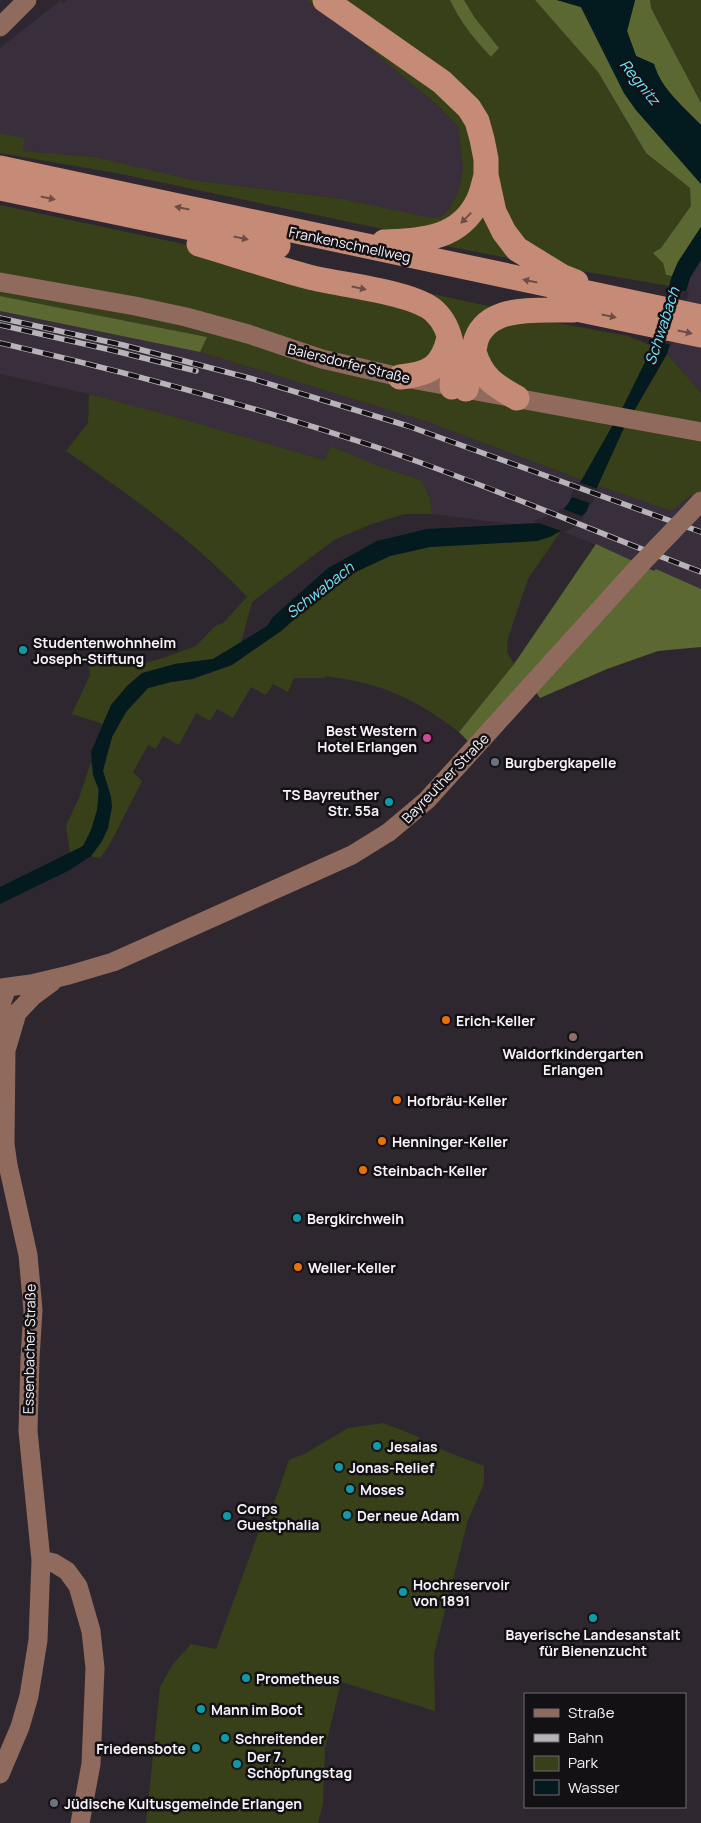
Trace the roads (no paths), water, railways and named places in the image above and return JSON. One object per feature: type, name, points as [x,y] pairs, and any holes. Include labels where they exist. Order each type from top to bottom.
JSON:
[{"type":"highway","points":[[325,0],[442,82],[469,108],[482,139],[486,159],[486,174],[494,212],[504,232],[516,249],[561,276],[612,298]]},
{"type":"highway","name":"Frankenschnellweg","points":[[0,168],[350,244],[612,298],[637,313],[701,335]]},
{"type":"highway","points":[[350,244],[426,239],[450,231],[468,216],[479,200],[486,174]]},
{"type":"highway","name":"Frankenschnellweg","points":[[0,188],[583,310],[701,317]]},
{"type":"highway","points":[[108,210],[180,239],[263,264],[312,278],[414,300],[425,305],[435,312],[446,326],[453,352],[459,388]]},
{"type":"highway","points":[[459,388],[474,352],[479,332],[486,323],[495,318],[522,312],[583,310]]},
{"type":"highway","points":[[400,377],[424,373],[433,368],[445,353],[449,338]]},
{"type":"highway","points":[[474,352],[477,363],[488,380],[517,398]]},
{"type":"street","points":[[0,27],[27,0]]},
{"type":"street","name":"Baiersdorfer Straße","points":[[0,282],[186,317],[248,334],[322,358],[400,377],[701,432]]},
{"type":"street","name":"Bayreuther Straße","points":[[3,988],[61,977],[113,962],[344,859],[389,832],[427,800],[640,565],[701,501]]},
{"type":"street","name":"Bayreuther Straße","points":[[6,1020],[41,989],[61,977]]},
{"type":"street","name":"Essenbacher Straße","points":[[0,1774],[20,1727],[29,1696],[38,1640],[41,1560],[28,1431],[33,1310],[28,1255],[5,1144],[6,1020],[2,1001],[3,988]]},
{"type":"street","points":[[41,1560],[54,1563],[67,1571],[78,1586],[92,1631],[95,1668],[91,1764],[80,1823]]},
{"type":"water","name":"Regnitz","points":[[557,0],[635,0],[627,31],[636,56],[654,64],[667,89],[701,125],[701,184],[636,110],[624,93],[581,7]]},
{"type":"water","name":"Schwabach","points":[[701,227],[701,260],[690,278],[667,354],[623,430],[586,512],[574,524],[550,537],[537,541],[430,547],[390,556],[345,577],[281,631],[232,665],[192,679],[148,688],[126,712],[112,737],[103,771],[112,807],[108,828],[102,841],[91,856],[70,870],[0,904],[0,887],[83,846],[91,830],[97,810],[99,790],[93,775],[91,752],[111,705],[127,686],[142,673],[175,664],[213,659],[267,626],[273,617],[328,568],[377,541],[427,529],[538,523],[558,515],[568,504],[623,407],[653,346],[672,276],[678,262]]},
{"type":"railway","points":[[0,318],[123,345],[253,379],[408,426],[701,532]]},
{"type":"railway","points":[[0,325],[196,371]]},
{"type":"railway","points":[[0,343],[189,391],[376,447],[458,476],[701,572]]},
{"type":"place","name":"Studentenwohnheim Joseph-Stiftung","points":[[23,650]]},
{"type":"place","name":"Best Western Hotel Erlangen","points":[[427,738]]},
{"type":"place","name":"Burgbergkapelle","points":[[495,762]]},
{"type":"place","name":"TS Bayreuther Str. 55a","points":[[389,802]]},
{"type":"place","name":"Erich-Keller","points":[[446,1020]]},
{"type":"place","name":"Waldorfkindergarten Erlangen","points":[[573,1037]]},
{"type":"place","name":"Hofbräu-Keller","points":[[397,1100]]},
{"type":"place","name":"Henninger-Keller","points":[[382,1141]]},
{"type":"place","name":"Steinbach-Keller","points":[[363,1170]]},
{"type":"place","name":"Bergkirchweih","points":[[297,1218]]},
{"type":"place","name":"Weller-Keller","points":[[298,1267]]},
{"type":"place","name":"Jesaias","points":[[377,1446]]},
{"type":"place","name":"Jonas-Relief","points":[[339,1467]]},
{"type":"place","name":"Moses","points":[[350,1489]]},
{"type":"place","name":"Der neue Adam","points":[[347,1515]]},
{"type":"place","name":"Corps Guestphalia","points":[[227,1516]]},
{"type":"place","name":"Hochreservoir von 1891","points":[[403,1592]]},
{"type":"place","name":"Bayerische Landesanstalt für Bienenzucht","points":[[593,1618]]},
{"type":"place","name":"Prometheus","points":[[246,1678]]},
{"type":"place","name":"Mann im Boot","points":[[201,1709]]},
{"type":"place","name":"Schreitender","points":[[225,1738]]},
{"type":"place","name":"Friedensbote","points":[[196,1748]]},
{"type":"place","name":"Der 7. Schöpfungstag","points":[[237,1764]]},
{"type":"place","name":"Jüdische Kultusgemeinde Erlangen","points":[[54,1803]]}]
